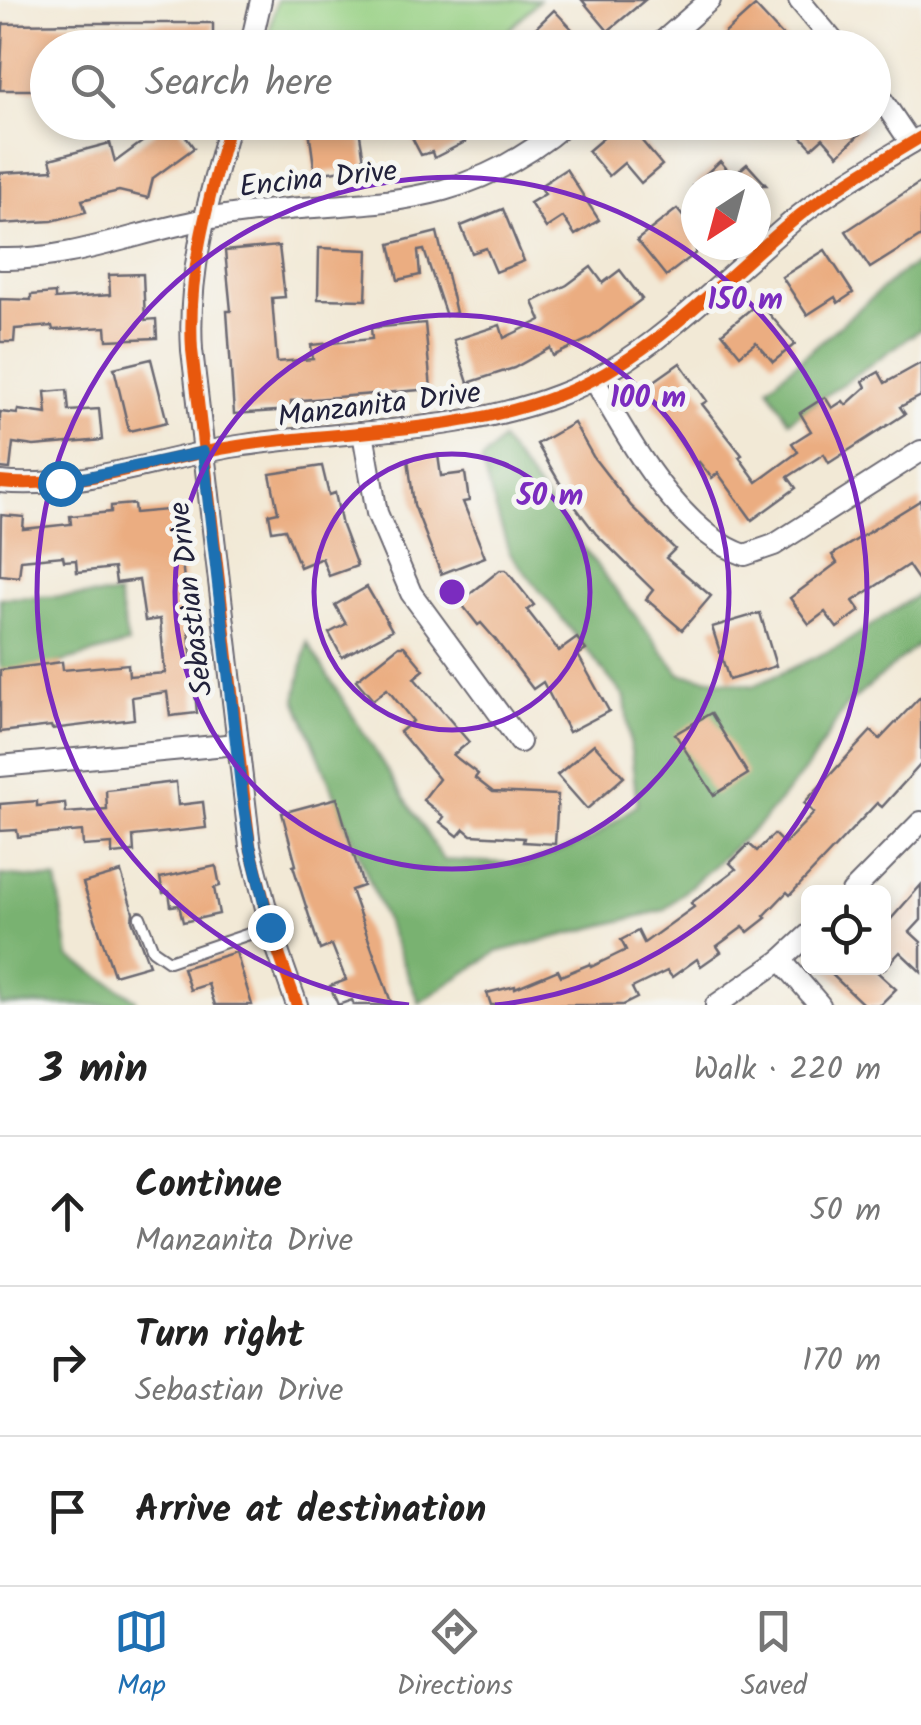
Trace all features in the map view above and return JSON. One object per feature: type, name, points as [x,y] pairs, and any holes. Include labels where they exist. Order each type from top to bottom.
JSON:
[{"type":"street","points":[[254,30],[261,0]]},
{"type":"street","points":[[676,30],[710,0]]},
{"type":"street","points":[[799,0],[824,30]]},
{"type":"street","points":[[891,109],[916,140]]},
{"type":"street","name":"Sebastian Drive","points":[[225,140],[203,220],[190,320],[250,846],[270,927],[298,1005]]},
{"type":"street","name":"Encina Drive","points":[[0,260],[51,255],[203,220],[424,197],[494,172],[541,140]]},
{"type":"street","name":"Manzanita Drive","points":[[0,482],[60,483],[203,452],[491,417],[562,394],[594,380],[659,335],[805,212],[916,140]]},
{"type":"street","points":[[594,380],[657,482],[717,540],[745,555],[774,546],[921,451]]},
{"type":"street","points":[[363,432],[377,512],[411,592],[520,742]]},
{"type":"street","points":[[0,766],[237,744]]},
{"type":"street","points":[[859,885],[921,822]]},
{"type":"street","points":[[716,1005],[801,942]]},
{"type":"street","points":[[781,960],[820,1005]]},
{"type":"lane","points":[[140,917],[153,950],[169,960],[270,927]]},
{"type":"green space","points":[[277,0],[539,0],[509,30],[270,30]]},
{"type":"green space","points":[[921,261],[921,329],[789,421],[768,387],[898,275]]},
{"type":"green space","points":[[501,440],[680,674],[754,686],[842,645],[921,592],[921,642],[846,706],[808,767],[761,823],[664,910],[497,952],[419,1003],[296,699],[307,642],[443,860],[526,864],[590,840],[637,805],[625,698],[509,552],[481,462]]},
{"type":"green space","points":[[118,595],[128,644],[15,675],[0,673],[0,598]]},
{"type":"green space","points":[[0,875],[57,880],[69,957],[136,999],[135,1005],[0,1005]]},
{"type":"building","points":[[582,0],[645,0],[609,30]]},
{"type":"building","points":[[755,6],[777,30],[728,30]]},
{"type":"building","points":[[554,10],[573,30],[533,30]]},
{"type":"building","points":[[213,23],[213,30],[30,30],[30,90],[0,90],[3,24]]},
{"type":"building","points":[[145,140],[188,140],[194,148],[153,178],[148,198],[119,191],[82,200],[86,212],[52,221],[0,224],[0,173],[53,170],[50,159],[110,143],[115,162]]},
{"type":"building","points":[[310,140],[361,140],[365,167],[315,174]]},
{"type":"building","points":[[413,140],[465,142],[434,158],[432,152],[421,155]]},
{"type":"building","points":[[601,140],[641,140],[662,165],[641,183],[624,163],[609,176],[588,151]]},
{"type":"building","points":[[805,140],[821,140],[812,148]]},
{"type":"building","points":[[825,140],[854,140],[838,155]]},
{"type":"building","points":[[720,161],[728,170],[710,170]]},
{"type":"building","points":[[566,169],[599,220],[575,235],[563,217],[546,228],[530,203],[545,194],[540,186]]},
{"type":"building","points":[[921,182],[921,236],[870,268],[846,231]]},
{"type":"building","points":[[503,209],[524,261],[496,272],[486,248],[472,253],[461,226]]},
{"type":"building","points":[[677,209],[681,214],[681,260],[687,260],[666,276],[637,240]]},
{"type":"building","points":[[437,232],[456,313],[446,316],[424,250],[418,251],[420,275],[398,280],[390,244]]},
{"type":"building","points":[[279,246],[285,297],[272,298],[277,362],[313,359],[311,345],[372,339],[371,328],[425,323],[431,389],[291,401],[291,410],[234,414],[225,251]]},
{"type":"building","points":[[319,248],[368,250],[366,300],[318,299]]},
{"type":"building","points":[[825,250],[853,293],[838,303],[835,297],[807,315],[782,277]]},
{"type":"building","points":[[591,267],[603,283],[620,270],[642,299],[589,339],[553,356],[550,348],[514,368],[468,383],[454,340],[500,325],[504,338],[541,320],[533,302],[567,285]]},
{"type":"building","points":[[143,274],[145,320],[156,319],[157,338],[107,340],[106,327],[53,330],[52,326],[15,329],[14,342],[0,342],[0,299],[31,300],[31,295],[55,293],[55,299],[110,295],[109,275]]},
{"type":"building","points":[[759,302],[795,344],[773,362],[756,342],[740,355],[722,333]]},
{"type":"building","points":[[151,359],[167,422],[129,431],[114,368]]},
{"type":"building","points":[[680,363],[707,401],[702,404],[742,455],[739,457],[757,482],[798,452],[792,443],[811,431],[800,413],[825,397],[832,408],[843,401],[846,405],[866,387],[863,381],[879,372],[885,383],[921,363],[921,396],[900,407],[905,414],[829,463],[824,454],[788,477],[796,488],[752,520],[718,473],[712,478],[699,462],[696,464],[643,389]]},
{"type":"building","points":[[67,390],[69,411],[99,409],[102,440],[34,446],[13,443],[10,469],[0,468],[0,412],[47,414],[45,392]]},
{"type":"building","points":[[574,423],[594,458],[631,506],[675,549],[666,558],[711,596],[682,630],[646,599],[653,590],[596,534],[568,497],[537,444]]},
{"type":"building","points":[[438,455],[441,476],[465,473],[469,501],[463,502],[485,557],[441,574],[414,505],[408,459]]},
{"type":"building","points":[[322,466],[329,495],[335,493],[357,566],[329,576],[322,558],[300,567],[285,529],[272,531],[269,514],[278,512],[270,474]]},
{"type":"building","points":[[921,500],[921,584],[908,565],[853,601],[860,611],[837,628],[825,612],[809,624],[790,598],[837,563],[832,555]]},
{"type":"building","points":[[134,504],[135,513],[177,509],[197,713],[170,716],[167,692],[132,697],[134,719],[0,732],[0,670],[62,662],[63,670],[128,664],[129,676],[165,673],[160,619],[145,621],[139,580],[116,583],[114,568],[77,572],[76,560],[64,561],[63,556],[21,560],[19,577],[0,575],[1,515],[24,517],[23,529],[71,524],[70,516],[111,512],[111,506]]},
{"type":"building","points":[[500,570],[506,570],[534,605],[527,610],[559,651],[577,638],[586,650],[578,655],[609,711],[569,732],[543,682],[533,689],[495,639],[460,602]]},
{"type":"building","points":[[367,587],[392,630],[342,657],[329,633],[346,624],[335,605]]},
{"type":"building","points":[[760,613],[776,666],[729,680],[712,627]]},
{"type":"building","points":[[404,646],[424,670],[414,678],[469,742],[453,755],[478,774],[475,778],[493,792],[558,795],[555,844],[471,835],[464,829],[458,836],[440,822],[444,817],[423,800],[439,779],[400,732],[413,721],[387,689],[373,700],[356,680]]},
{"type":"building","points":[[921,696],[921,764],[882,807],[877,803],[790,895],[787,892],[766,918],[748,932],[743,927],[717,946],[721,952],[701,966],[697,959],[672,977],[667,971],[632,988],[637,998],[623,1005],[491,1005],[487,993],[515,988],[558,970],[561,976],[590,964],[591,967],[626,950],[621,940],[638,931],[644,943],[694,907],[691,903],[736,869],[730,863],[749,844],[757,851],[774,834],[784,844],[814,813],[804,803],[871,731],[880,739]]},
{"type":"building","points":[[711,713],[748,774],[714,795],[675,734]]},
{"type":"building","points":[[594,744],[624,777],[587,809],[557,775]]},
{"type":"building","points":[[176,782],[178,805],[203,802],[206,828],[133,836],[134,852],[112,854],[112,844],[83,846],[82,831],[18,837],[17,830],[0,831],[0,804],[65,803],[66,813],[107,810],[106,790]]},
{"type":"building","points":[[337,798],[363,886],[351,890],[392,1005],[354,1005],[352,1000],[338,1005],[330,986],[346,980],[332,945],[320,950],[293,866],[296,865],[282,813]]},
{"type":"building","points":[[216,866],[220,886],[214,888],[219,914],[183,922],[179,905],[171,906],[169,892],[163,893],[160,878]]},
{"type":"building","points":[[121,872],[132,920],[149,965],[114,975],[83,883]]},
{"type":"building","points":[[921,885],[921,920],[910,932],[921,942],[921,972],[900,952],[891,962],[891,919]]},
{"type":"building","points":[[236,952],[252,1005],[215,1005],[208,984],[190,990],[183,968]]},
{"type":"building","points":[[832,975],[881,975],[896,989],[880,1005],[864,1005]]},
{"type":"cycle path","points":[[0,482],[60,481],[238,446],[441,424],[520,408],[559,395],[593,380],[656,339],[800,215],[921,137]]},
{"type":"cycle path","points":[[225,140],[196,263],[192,350],[250,846],[275,943],[297,1005]]},
{"type":"route","points":[[60,483],[203,452],[242,795],[270,927]]}]
